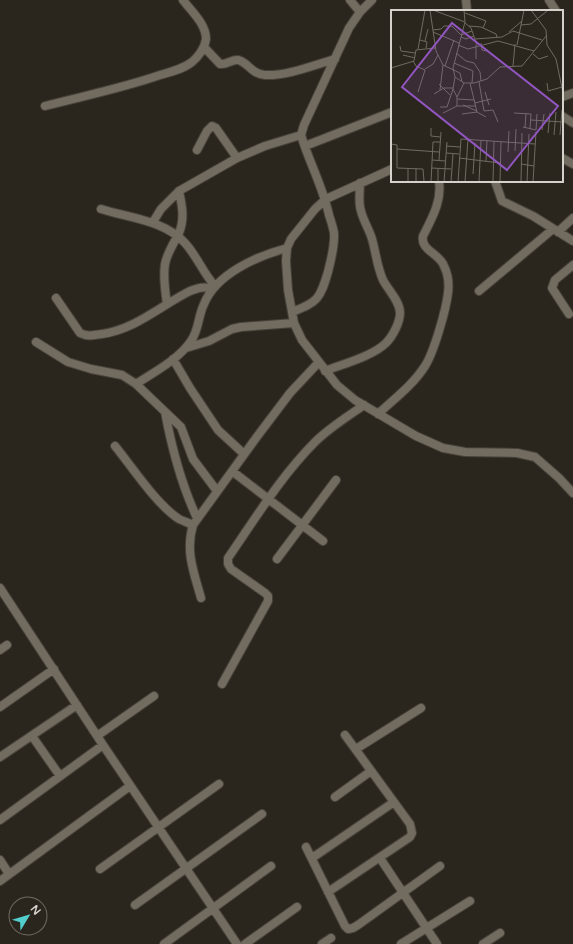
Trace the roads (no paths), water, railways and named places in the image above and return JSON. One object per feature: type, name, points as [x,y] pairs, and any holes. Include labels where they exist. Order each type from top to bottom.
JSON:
[{"type":"street","points":[[45,106],[148,79],[191,63],[199,55],[206,40],[202,24],[184,0]]},
{"type":"street","points":[[350,0],[360,12]]},
{"type":"street","points":[[292,312],[310,305],[316,300],[325,281],[334,244],[334,232],[326,199],[301,135],[304,125],[349,28],[360,12],[372,0]]},
{"type":"street","points":[[466,0],[467,10]]},
{"type":"street","points":[[549,0],[555,10]]},
{"type":"street","points":[[204,47],[220,64],[238,60],[242,61],[254,72],[265,75],[284,73],[335,59]]},
{"type":"street","points":[[563,97],[573,93]]},
{"type":"street","points":[[305,146],[391,112]]},
{"type":"street","points":[[563,117],[573,123]]},
{"type":"street","points":[[197,150],[207,131],[212,126],[216,128],[237,158]]},
{"type":"street","points":[[152,222],[171,198],[179,191],[237,158],[265,146],[301,135]]},
{"type":"street","points":[[563,159],[573,164]]},
{"type":"street","points":[[391,169],[326,199],[315,209],[290,239],[287,248],[286,260],[288,290],[294,323],[302,340],[337,385],[355,400],[416,436],[443,448],[465,452],[517,453],[535,457],[559,478],[573,493]]},
{"type":"street","points":[[378,414],[412,382],[425,366],[431,354],[441,323],[448,294],[445,268],[442,261],[424,246],[422,241],[439,201],[439,182]]},
{"type":"street","points":[[495,182],[502,200],[533,216],[573,241]]},
{"type":"street","points":[[325,370],[380,348],[393,334],[400,312],[398,303],[384,281],[373,240],[359,206],[360,183]]},
{"type":"street","points":[[168,304],[164,275],[169,251],[177,236],[183,218],[183,207],[179,191]]},
{"type":"street","points":[[101,209],[152,222],[177,236],[195,256],[214,288]]},
{"type":"street","points":[[479,291],[573,218]]},
{"type":"street","points":[[136,384],[173,359],[186,348],[196,331],[203,304],[214,288],[230,273],[255,259],[287,248]]},
{"type":"street","points":[[569,314],[552,288],[552,284],[573,265]]},
{"type":"street","points":[[56,298],[80,333],[85,336],[90,336],[111,333],[138,323],[199,287],[214,288]]},
{"type":"street","points":[[186,348],[210,341],[232,329],[294,323]]},
{"type":"street","points":[[36,342],[68,362],[129,378],[180,427],[193,459],[217,491]]},
{"type":"street","points":[[173,359],[218,430],[244,454]]},
{"type":"street","points":[[201,598],[190,558],[189,542],[195,522],[290,393],[319,362]]},
{"type":"street","points":[[222,684],[268,601],[268,596],[265,593],[231,569],[228,564],[228,558],[269,499],[316,441],[364,405]]},
{"type":"street","points":[[165,412],[172,448],[181,481],[195,522]]},
{"type":"street","points":[[115,446],[158,500],[169,511],[180,520],[195,522]]},
{"type":"street","points":[[232,471],[322,541]]},
{"type":"street","points":[[277,559],[336,480]]},
{"type":"street","points":[[0,588],[236,944]]},
{"type":"street","points":[[0,707],[54,669]]},
{"type":"street","points":[[97,736],[154,696]]},
{"type":"street","points":[[0,757],[77,705]]},
{"type":"street","points":[[356,749],[421,708]]},
{"type":"street","points":[[328,892],[410,837],[412,833],[410,824],[345,735]]},
{"type":"street","points":[[32,736],[60,776]]},
{"type":"street","points":[[0,820],[103,745]]},
{"type":"street","points":[[335,797],[371,770]]},
{"type":"street","points":[[100,870],[159,829],[219,784]]},
{"type":"street","points":[[0,881],[130,786]]},
{"type":"street","points":[[312,858],[394,802]]},
{"type":"street","points":[[135,905],[262,814]]},
{"type":"street","points":[[306,847],[344,926],[348,929],[358,925],[440,866]]},
{"type":"street","points":[[380,858],[436,944]]},
{"type":"street","points":[[0,860],[9,874]]},
{"type":"street","points":[[164,944],[271,866]]},
{"type":"street","points":[[401,944],[470,901]]},
{"type":"street","points":[[244,944],[297,907]]},
{"type":"street","points":[[483,944],[500,933]]},
{"type":"street","points":[[322,944],[331,938]]}]
